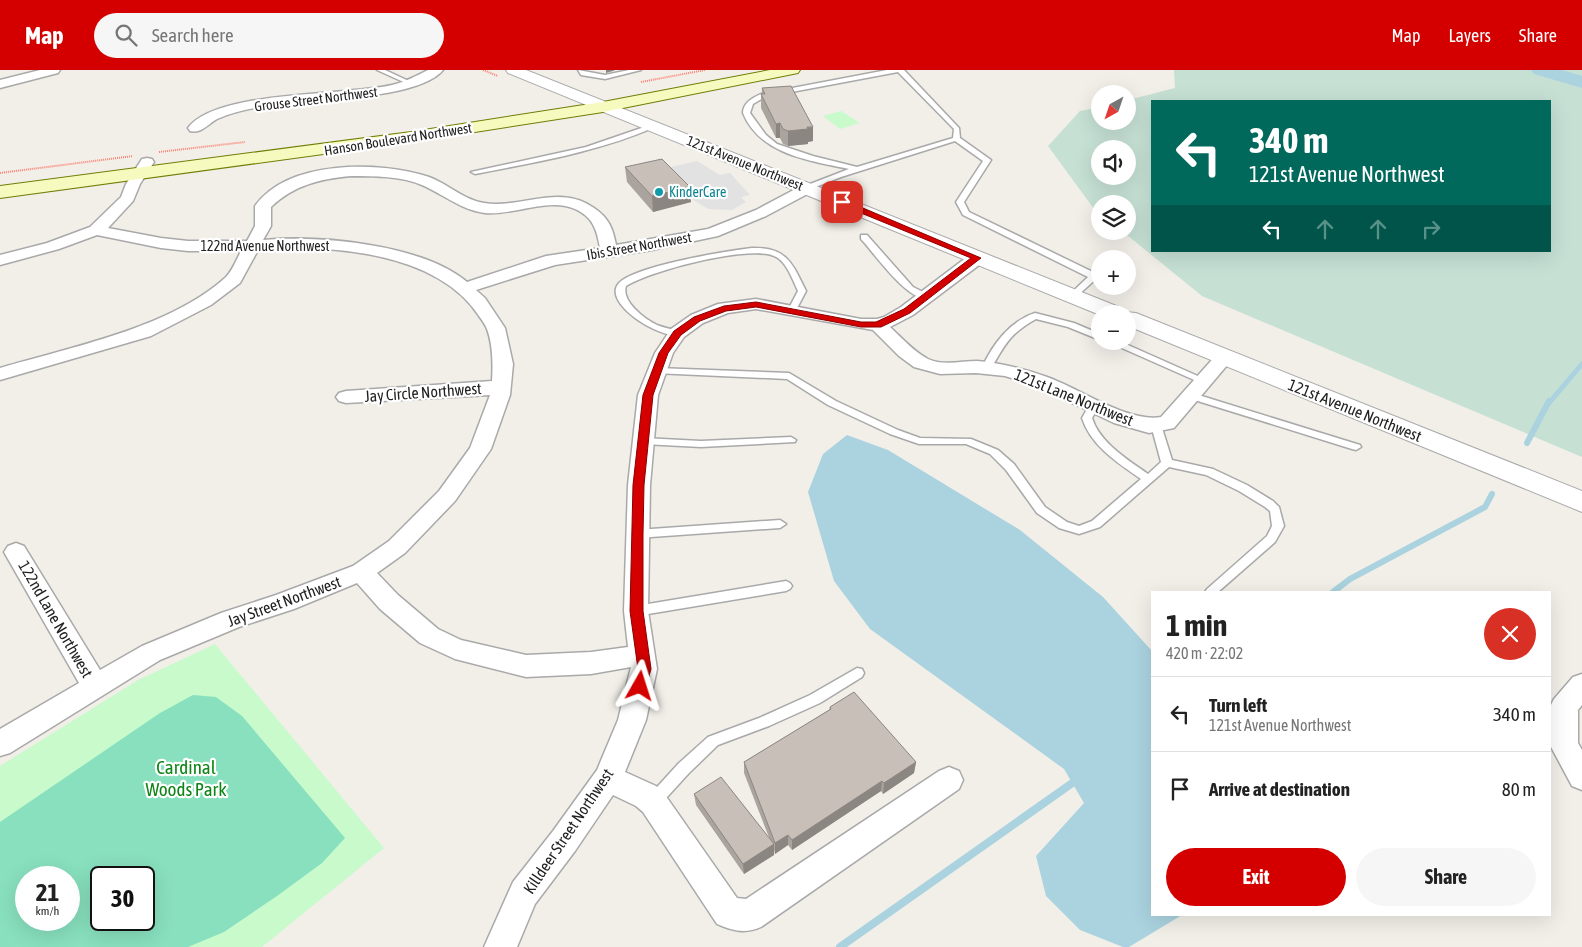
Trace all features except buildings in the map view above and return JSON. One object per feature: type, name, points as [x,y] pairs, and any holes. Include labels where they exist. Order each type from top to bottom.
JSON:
[{"type":"main road","name":"Hanson Boulevard Northwest","points":[[0,181],[143,161],[418,127],[741,70]]},
{"type":"main road","name":"Hanson Boulevard Northwest","points":[[0,192],[143,161],[403,138],[603,107],[793,70]]},
{"type":"street","points":[[0,84],[54,70]]},
{"type":"street","name":"Grouse Street Northwest","points":[[195,128],[212,116],[241,108],[307,98],[383,91],[410,84],[437,70]]},
{"type":"street","name":"121st Avenue Northwest","points":[[507,74],[583,99],[653,126],[1094,305]]},
{"type":"street","points":[[0,260],[45,249],[96,230],[128,198],[143,161]]},
{"type":"street","points":[[0,374],[145,332],[182,314],[212,296],[234,279],[263,226],[263,206],[280,191],[311,178],[355,172],[404,175],[426,182],[464,201],[481,207],[500,210],[561,200],[576,204],[590,212],[603,224],[609,251]]},
{"type":"street","name":"Ibis Street Northwest","points":[[464,288],[552,260],[652,246],[712,233],[761,213],[808,188]]},
{"type":"street","name":"122nd Avenue Northwest","points":[[96,230],[161,243],[188,246],[251,246],[286,243],[370,250],[398,256],[422,265],[452,278],[464,288],[479,302],[496,328],[503,364],[500,388]]},
{"type":"street","points":[[878,325],[907,311],[977,258]]},
{"type":"street","name":"Killdeer Street Northwest","points":[[510,940],[524,893],[564,841],[608,778],[632,720],[644,669],[636,611],[639,485],[648,395],[664,353],[677,333],[697,319],[724,308],[756,304],[861,324],[878,325]]},
{"type":"street","name":"121st Avenue Northwest","points":[[1136,321],[1582,502]]},
{"type":"street","name":"121st Lane Northwest","points":[[878,325],[906,352],[921,363],[940,368],[1008,370],[1043,382],[1121,418],[1149,426],[1167,423],[1225,357]]},
{"type":"street","name":"Jay Circle Northwest","points":[[346,397],[500,388]]},
{"type":"street","name":"Jay Street Northwest","points":[[0,744],[151,653],[230,620],[285,602],[362,572],[396,547],[448,496],[480,449],[500,388]]},
{"type":"street","name":"122nd Lane Northwest","points":[[16,552],[95,686]]},
{"type":"street","points":[[362,572],[389,602],[429,636],[455,649],[526,666],[591,663],[642,655]]},
{"type":"street","points":[[1582,685],[1564,707],[1564,745],[1582,777]]},
{"type":"street","points":[[608,778],[646,796],[653,802],[728,913],[750,916],[949,780]]},
{"type":"lane","points":[[380,70],[410,84]]},
{"type":"lane","points":[[581,70],[583,74],[604,77],[638,70]]},
{"type":"lane","points":[[857,169],[803,155],[768,142],[747,117],[746,108],[749,102],[763,95],[899,70],[927,96],[957,129],[956,139]]},
{"type":"lane","points":[[475,172],[609,143],[632,136],[653,126]]},
{"type":"lane","points":[[808,188],[857,169],[956,139]]},
{"type":"lane","points":[[956,139],[987,160],[960,202],[966,213],[1094,276],[1072,296]]},
{"type":"lane","points":[[864,237],[910,289],[926,297]]},
{"type":"lane","points":[[677,333],[660,330],[644,323],[624,302],[620,292],[622,284],[634,276],[660,268],[741,251],[764,250],[783,257],[802,291],[792,310]]},
{"type":"lane","points":[[986,368],[993,352],[1002,339],[1022,322],[1035,316],[1071,325],[1091,333]]},
{"type":"lane","points":[[1127,350],[1198,388],[1356,447]]},
{"type":"lane","points":[[657,371],[789,376],[832,403],[894,432],[919,441],[967,441],[994,452],[1010,467],[1021,485],[1041,510],[1063,525],[1079,530],[1096,524],[1167,463]]},
{"type":"lane","points":[[1094,406],[1087,418],[1092,432],[1127,464],[1148,479]]},
{"type":"lane","points":[[1156,425],[1167,463]]},
{"type":"lane","points":[[644,441],[701,444],[791,440]]},
{"type":"lane","points":[[1167,463],[1209,472],[1243,488],[1269,504],[1275,510],[1278,526],[1271,539],[1212,591]]},
{"type":"lane","points":[[637,534],[780,524]]},
{"type":"lane","points":[[636,611],[786,586]]},
{"type":"lane","points":[[653,802],[684,768],[714,741],[764,722],[815,699],[857,673]]},
{"type":"path","points":[[483,70],[507,74]]},
{"type":"path","points":[[636,82],[704,70]]},
{"type":"path","points":[[0,173],[143,161],[250,141]]},
{"type":"green space","points":[[1174,70],[1582,70],[1582,457],[1202,296],[1133,240],[1136,240],[1136,195],[1091,195],[1091,205],[1048,146],[1080,111],[1091,109],[1091,130],[1136,130],[1136,98],[1175,88]]},
{"type":"green space","points":[[841,111],[860,123],[840,129],[823,116]]},
{"type":"green space","name":"Cardinal Woods Park","points":[[215,644],[384,848],[262,947],[0,947],[0,766],[138,680]]},
{"type":"green space","name":"Cardinal Woods Park","points":[[193,695],[216,697],[242,716],[345,838],[322,863],[277,896],[224,932],[188,947],[0,947],[0,822],[160,713]]},
{"type":"shaded area","points":[[697,161],[720,175],[730,173],[750,195],[741,197],[746,202],[732,210],[708,209],[695,201],[663,169]]},
{"type":"water","points":[[847,435],[888,450],[1020,530],[1103,597],[1151,650],[1151,916],[1180,916],[1129,947],[1123,947],[1080,930],[1046,896],[1036,856],[1084,803],[1064,769],[870,629],[834,581],[808,492],[823,454]]},
{"type":"waterway","points":[[1541,70],[1582,82]]},
{"type":"waterway","points":[[1549,403],[1582,364]]},
{"type":"waterway","points":[[1527,443],[1549,401]]},
{"type":"waterway","points":[[1334,591],[1350,579],[1485,507],[1492,494]]},
{"type":"waterway","points":[[840,947],[1078,779]]},
{"type":"place","name":"KinderCare","points":[[659,192]]},
{"type":"route","points":[[640,686],[644,669],[636,611],[637,534],[639,485],[648,395],[664,353],[677,333],[697,319],[724,308],[756,304],[861,324],[878,325],[890,321],[907,311],[977,258],[842,202]]}]
